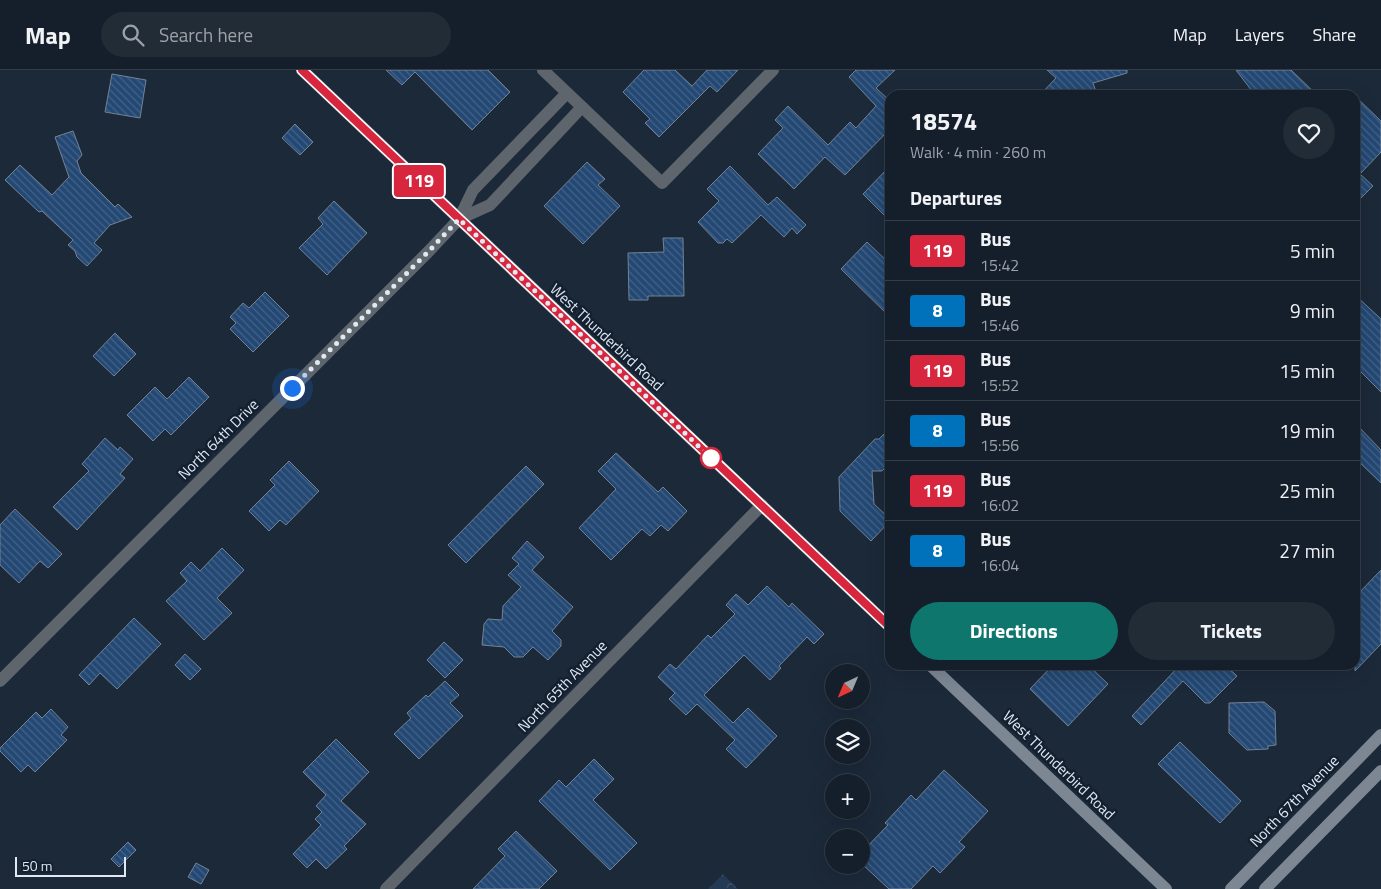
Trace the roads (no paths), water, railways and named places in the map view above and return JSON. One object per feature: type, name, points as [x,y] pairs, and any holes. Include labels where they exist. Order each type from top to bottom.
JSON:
[{"type":"main road","name":"West Thunderbird Road","points":[[302,70],[885,622]]},
{"type":"main road","name":"West Thunderbird Road","points":[[935,670],[1166,889]]},
{"type":"main road","name":"North 67th Avenue","points":[[1231,889],[1381,735]]},
{"type":"main road","points":[[1265,889],[1381,771]]},
{"type":"street","points":[[543,70],[662,184],[773,70]]},
{"type":"street","name":"North 64th Drive","points":[[0,681],[429,251],[459,219],[474,190],[567,93]]},
{"type":"street","name":"North 64th Drive","points":[[459,219],[490,205],[582,107]]},
{"type":"street","points":[[519,143],[534,158]]},
{"type":"street","name":"North 65th Avenue","points":[[386,889],[762,505]]}]
